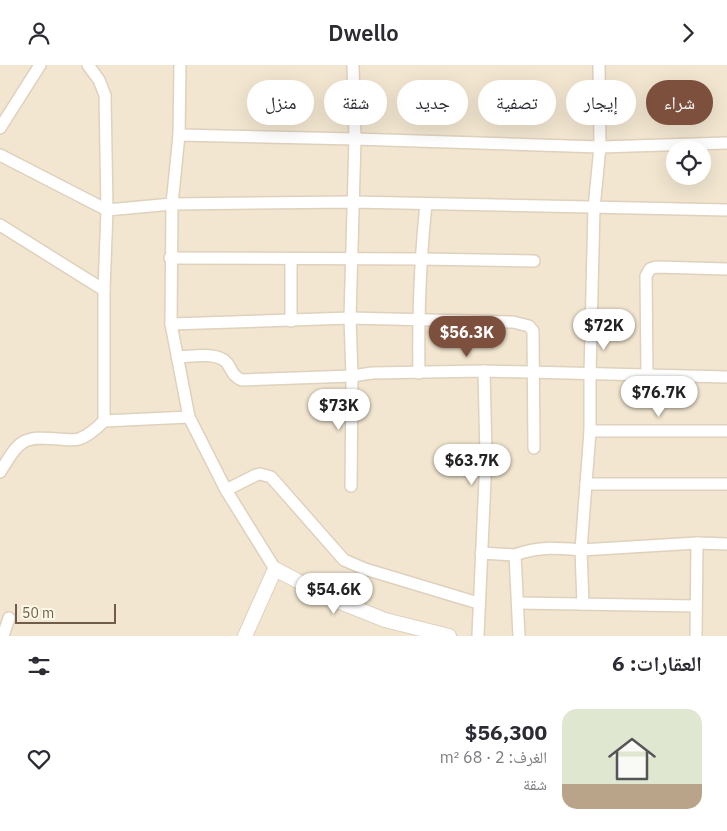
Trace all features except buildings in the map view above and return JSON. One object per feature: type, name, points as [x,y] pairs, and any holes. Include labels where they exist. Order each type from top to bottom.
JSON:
[{"type":"street","points":[[0,128],[40,65]]},
{"type":"street","points":[[88,65],[99,80],[105,95],[107,210],[104,290],[104,421]]},
{"type":"street","points":[[180,65],[179,135],[172,204],[170,258],[171,324],[189,417],[226,490],[275,569],[330,598],[385,620],[449,636]]},
{"type":"street","points":[[351,486],[352,376],[350,318],[355,139],[353,65]]},
{"type":"street","points":[[583,604],[580,549],[590,431],[594,208],[600,147],[599,65]]},
{"type":"street","points":[[179,135],[600,147],[727,143]]},
{"type":"street","points":[[0,155],[107,210],[172,204],[352,202],[727,210]]},
{"type":"street","points":[[418,373],[420,259],[426,204]]},
{"type":"street","points":[[0,225],[104,290]]},
{"type":"street","points":[[170,258],[534,261]]},
{"type":"street","points":[[291,259],[291,321]]},
{"type":"street","points":[[648,375],[646,275],[648,271],[656,267],[727,269]]},
{"type":"street","points":[[171,324],[350,318],[513,322],[529,326],[532,331],[534,448]]},
{"type":"street","points":[[177,357],[220,358],[226,362],[235,377],[242,380],[352,376],[372,373],[484,371],[727,377]]},
{"type":"street","points":[[478,636],[486,457],[484,371]]},
{"type":"street","points":[[0,472],[13,450],[26,440],[35,437],[79,439],[104,421],[189,417]]},
{"type":"street","points":[[590,431],[727,431]]},
{"type":"street","points":[[226,490],[256,475],[260,474],[271,477],[348,563],[478,603]]},
{"type":"street","points":[[586,484],[727,484]]},
{"type":"street","points":[[481,553],[515,555],[542,547],[580,549],[697,543],[727,544]]},
{"type":"street","points":[[696,636],[697,543]]},
{"type":"street","points":[[515,555],[518,636]]},
{"type":"street","points":[[245,636],[275,569]]},
{"type":"street","points":[[518,603],[696,606]]},
{"type":"street","points":[[3,636],[9,617]]},
{"type":"shaded area","points":[[0,65],[727,65],[727,636],[0,636]]}]
